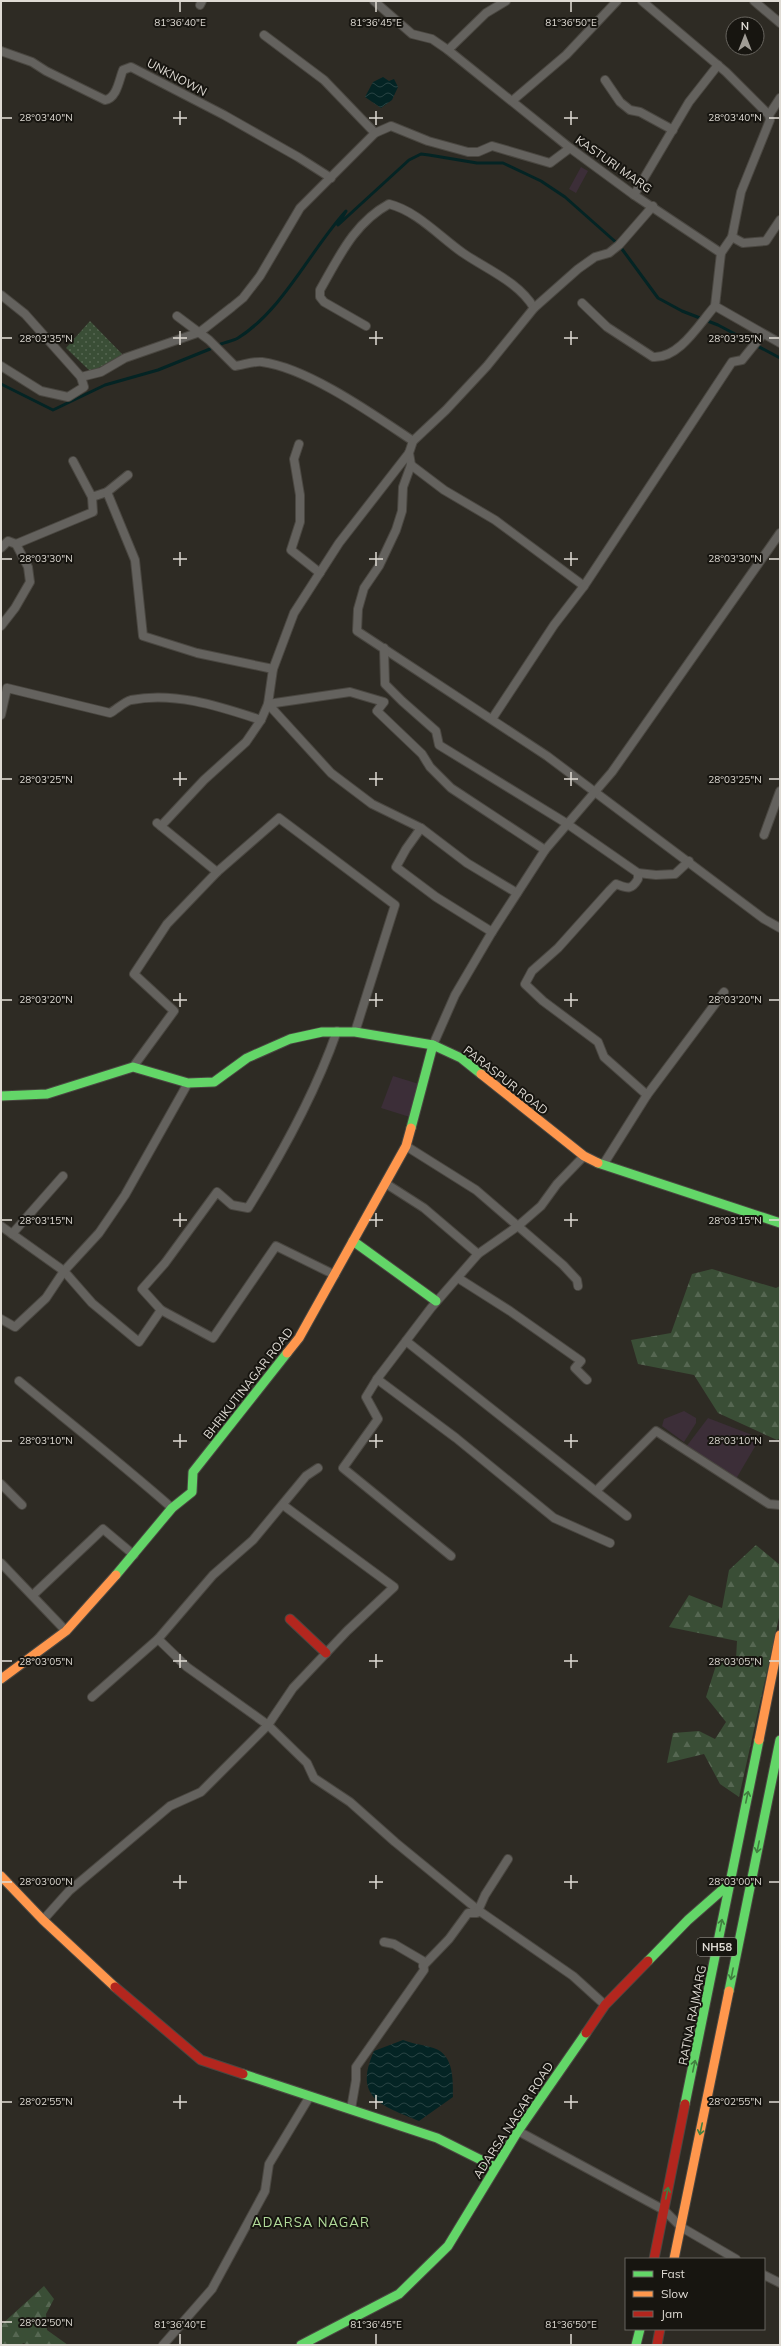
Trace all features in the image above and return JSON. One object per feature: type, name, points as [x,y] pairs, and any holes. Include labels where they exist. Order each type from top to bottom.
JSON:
[{"type":"main road","name":"PARASPUR ROAD","points":[[132,1067],[188,1083],[214,1082],[247,1058],[290,1039],[337,1031],[355,1032],[433,1045],[461,1058],[584,1156],[603,1165],[780,1223]]},
{"type":"main road","name":"BHRIKUTINAGAR ROAD","points":[[1,1679],[66,1631],[134,1554],[172,1508],[192,1492],[194,1472],[299,1338],[406,1146],[433,1045]]},
{"type":"main road","points":[[1,1096],[48,1094],[132,1067]]},
{"type":"main road","points":[[353,1241],[436,1302]]},
{"type":"main road","points":[[290,1619],[326,1653]]},
{"type":"main road","name":"RATNA RAJMARG","points":[[654,2258],[780,1634]]},
{"type":"main road","name":"NH58","points":[[674,2258],[780,1741]]},
{"type":"main road","points":[[1,1877],[43,1920],[109,1982],[201,2060],[437,2138],[495,2167]]},
{"type":"main road","name":"ADARSA NAGAR ROAD","points":[[301,2345],[399,2294],[448,2246],[518,2131],[605,2005],[688,1920],[729,1884]]},
{"type":"main road","points":[[636,2345],[640,2330]]},
{"type":"main road","points":[[657,2345],[660,2330]]},
{"type":"street","name":"KASTURI MARG","points":[[374,1],[412,34],[432,39],[448,50],[570,148],[634,195],[653,206],[721,253]]},
{"type":"street","points":[[448,50],[486,13],[506,1]]},
{"type":"street","points":[[512,101],[566,55],[617,1]]},
{"type":"street","points":[[582,303],[607,328],[653,358],[661,358],[678,348],[715,306],[721,253],[732,237],[741,192],[770,120],[769,115],[718,65],[642,1]]},
{"type":"street","points":[[754,1],[780,23]]},
{"type":"street","points":[[264,35],[324,80],[375,133]]},
{"type":"street","name":"UNKNOWN","points":[[1,51],[32,62],[46,71],[105,100],[110,99],[114,95],[124,70],[131,67],[139,70],[224,115],[298,157],[331,178]]},
{"type":"street","points":[[634,195],[689,102],[718,65]]},
{"type":"street","points":[[605,80],[620,102],[630,110],[640,112],[673,130]]},
{"type":"street","points":[[769,115],[780,98]]},
{"type":"street","points":[[81,377],[101,372],[125,358],[200,332],[243,298],[260,276],[300,208],[375,133],[392,126],[428,141],[468,152],[478,152],[492,146],[550,164],[570,148]]},
{"type":"street","points":[[366,326],[324,302],[320,297],[320,290],[350,237],[377,211],[389,204],[415,217],[463,253],[514,286],[529,299],[534,308]]},
{"type":"street","points":[[217,872],[159,824],[246,742],[261,720],[268,704],[274,669],[294,613],[339,543],[409,453],[413,441],[446,410],[487,366],[534,308],[578,269],[595,257],[609,253],[619,245],[653,206]]},
{"type":"street","points":[[732,237],[743,243],[766,241],[780,220]]},
{"type":"street","points":[[1,295],[25,314],[81,377],[84,387],[68,396],[41,391],[1,366]]},
{"type":"street","points":[[715,306],[780,343]]},
{"type":"street","points":[[177,316],[200,332],[235,366],[260,361],[292,369],[370,413],[413,441]]},
{"type":"street","points":[[492,719],[554,625],[584,586],[732,362],[742,360],[763,334]]},
{"type":"street","points":[[299,444],[294,459],[300,495],[300,522],[290,550],[320,573]]},
{"type":"street","points":[[409,453],[411,465],[403,487],[402,511],[396,530],[379,566],[364,588],[358,609],[357,630],[547,756],[764,919],[780,928]]},
{"type":"street","points":[[16,544],[93,512],[92,497],[73,461]]},
{"type":"street","points":[[411,465],[444,490],[495,520],[584,586]]},
{"type":"street","points":[[92,497],[107,492],[128,475]]},
{"type":"street","points":[[107,492],[135,560],[143,636],[197,653],[274,669]]},
{"type":"street","points":[[433,1045],[455,995],[492,932],[545,850],[566,823],[612,772],[780,533]]},
{"type":"street","points":[[1,548],[8,541],[16,544],[28,567],[30,582],[1,626]]},
{"type":"street","points":[[384,648],[385,684],[436,731],[439,745],[566,823],[638,873],[656,875],[674,874],[689,862]]},
{"type":"street","points":[[1,715],[7,688],[110,713],[130,700],[168,698],[221,707],[261,720]]},
{"type":"street","points":[[268,704],[350,692],[384,702],[377,710],[422,754],[430,768],[452,788],[545,850]]},
{"type":"street","points":[[268,704],[331,773],[372,804],[421,828],[467,863],[517,893]]},
{"type":"street","points":[[764,835],[780,791]]},
{"type":"street","points":[[132,1067],[174,1011],[134,974],[167,924],[217,872],[279,818],[395,905],[355,1032]]},
{"type":"street","points":[[421,828],[406,849],[396,867],[436,897],[492,932]]},
{"type":"street","points":[[638,873],[638,879],[631,888],[626,889],[616,884],[558,948],[532,971],[525,984],[543,1002],[598,1042],[604,1057],[648,1095]]},
{"type":"street","points":[[603,1165],[648,1095],[724,992]]},
{"type":"street","points":[[335,1274],[276,1246],[214,1338],[161,1310],[142,1289],[165,1263],[217,1192],[232,1205],[248,1208],[272,1170],[317,1083],[337,1031]]},
{"type":"street","points":[[1,1319],[15,1327],[46,1298],[64,1271],[99,1233],[125,1195],[188,1083]]},
{"type":"street","points":[[406,1146],[476,1190],[563,1264],[577,1280],[578,1286]]},
{"type":"street","points":[[451,1556],[344,1468],[378,1419],[366,1397],[377,1379],[406,1340],[436,1302],[478,1254],[518,1226],[541,1206],[557,1184],[584,1156]]},
{"type":"street","points":[[12,1234],[63,1176]]},
{"type":"street","points":[[385,1183],[424,1208],[478,1254]]},
{"type":"street","points":[[1,1226],[64,1271],[92,1303],[139,1342],[161,1310]]},
{"type":"street","points":[[458,1278],[510,1311],[581,1361],[575,1368],[587,1380]]},
{"type":"street","points":[[406,1340],[627,1516]]},
{"type":"street","points":[[377,1379],[456,1438],[554,1518],[610,1543]]},
{"type":"street","points":[[19,1381],[105,1453],[128,1468],[172,1508]]},
{"type":"street","points":[[596,1491],[656,1431],[769,1504],[780,1505]]},
{"type":"street","points":[[92,1697],[158,1639],[213,1574],[253,1540],[306,1476],[318,1468]]},
{"type":"street","points":[[1,1484],[22,1505]]},
{"type":"street","points":[[43,1920],[69,1891],[170,1806],[200,1792],[268,1726],[293,1688],[326,1653],[394,1587],[283,1505]]},
{"type":"street","points":[[33,1594],[103,1529],[134,1554]]},
{"type":"street","points":[[1,1563],[33,1594],[66,1631]]},
{"type":"street","points":[[158,1639],[187,1667],[268,1726],[307,1763],[314,1778],[350,1802],[395,1842],[478,1910],[573,1976],[605,2005]]},
{"type":"street","points":[[423,1966],[449,1940],[468,1913],[477,1913],[485,1894],[508,1859]]},
{"type":"street","points":[[351,2109],[356,2080],[356,2067],[420,1976],[423,1966],[423,1961],[394,1944],[384,1942]]},
{"type":"street","points":[[163,2345],[212,2288],[265,2191],[269,2164],[310,2096]]},
{"type":"street","points":[[518,2131],[664,2210],[681,2227],[734,2258]]},
{"type":"street","points":[[765,2276],[780,2283]]},
{"type":"shaded area","points":[[581,167],[588,171],[576,193],[569,189]]},
{"type":"shaded area","points":[[393,1076],[419,1084],[410,1117],[381,1108]]},
{"type":"shaded area","points":[[684,1411],[696,1418],[696,1423],[684,1442],[662,1426],[664,1419]]},
{"type":"shaded area","points":[[708,1418],[760,1438],[736,1479],[686,1447]]},
{"type":"green space","points":[[90,321],[123,355],[91,372],[66,348]]},
{"type":"green space","points":[[712,1269],[776,1288],[780,1286],[780,1438],[777,1440],[718,1413],[694,1375],[638,1364],[631,1340],[671,1333],[692,1274]]},
{"type":"green space","points":[[756,1545],[780,1565],[780,1613],[739,1797],[720,1784],[704,1754],[667,1763],[673,1733],[699,1731],[715,1739],[726,1722],[706,1697],[718,1659],[736,1659],[737,1641],[669,1627],[689,1595],[722,1608],[729,1570]]},
{"type":"green space","points":[[44,2286],[54,2299],[46,2314],[47,2330],[68,2345],[26,2345],[24,2343],[20,2345],[1,2345],[1,2325]]},
{"type":"water","points":[[383,77],[389,81],[394,79],[398,87],[392,100],[381,108],[365,97],[373,82]]},
{"type":"water","points":[[403,2040],[430,2047],[444,2054],[448,2060],[452,2074],[453,2097],[419,2121],[393,2110],[374,2098],[369,2090],[367,2080],[368,2067],[374,2051]]},
{"type":"waterway","points":[[221,344],[238,338],[269,312],[283,296],[333,226],[346,211],[338,225],[409,160],[421,154],[477,163],[503,163],[541,181],[565,197],[619,245],[658,298],[682,311],[718,325],[780,358]]},
{"type":"waterway","points":[[1,384],[53,410],[105,385],[158,370],[210,349]]},
{"type":"traffic: fast","points":[[1,1096],[47,1094],[133,1067],[188,1083],[214,1082],[247,1058],[290,1039],[322,1032],[355,1032],[433,1045],[461,1058],[481,1074]]},
{"type":"traffic: fast","points":[[411,1128],[433,1045]]},
{"type":"traffic: fast","points":[[598,1163],[780,1223]]},
{"type":"traffic: fast","points":[[353,1241],[436,1301]]},
{"type":"traffic: fast","points":[[116,1575],[172,1508],[192,1492],[193,1472],[287,1353]]},
{"type":"traffic: fast","points":[[685,2104],[759,1740]]},
{"type":"traffic: fast","points":[[729,1991],[780,1740]]},
{"type":"traffic: fast","points":[[648,1961],[688,1920],[729,1884]]},
{"type":"traffic: fast","points":[[301,2345],[399,2294],[448,2246],[518,2131],[586,2033]]},
{"type":"traffic: fast","points":[[243,2074],[437,2138],[495,2167]]},
{"type":"traffic: fast","points":[[636,2345],[640,2330]]},
{"type":"traffic: slow","points":[[481,1074],[584,1156],[598,1163]]},
{"type":"traffic: slow","points":[[287,1353],[299,1338],[406,1146],[411,1128]]},
{"type":"traffic: slow","points":[[1,1679],[66,1631],[116,1575]]},
{"type":"traffic: slow","points":[[759,1740],[780,1635]]},
{"type":"traffic: slow","points":[[1,1876],[43,1920],[115,1987]]},
{"type":"traffic: slow","points":[[674,2258],[729,1991]]},
{"type":"traffic: jam","points":[[290,1619],[326,1653]]},
{"type":"traffic: jam","points":[[586,2033],[605,2005],[648,1961]]},
{"type":"traffic: jam","points":[[115,1987],[201,2060],[243,2074]]},
{"type":"traffic: jam","points":[[654,2258],[685,2104]]},
{"type":"traffic: jam","points":[[657,2345],[660,2330]]},
{"type":"district","name":"ADARSA NAGAR","points":[[311,2222]]}]
